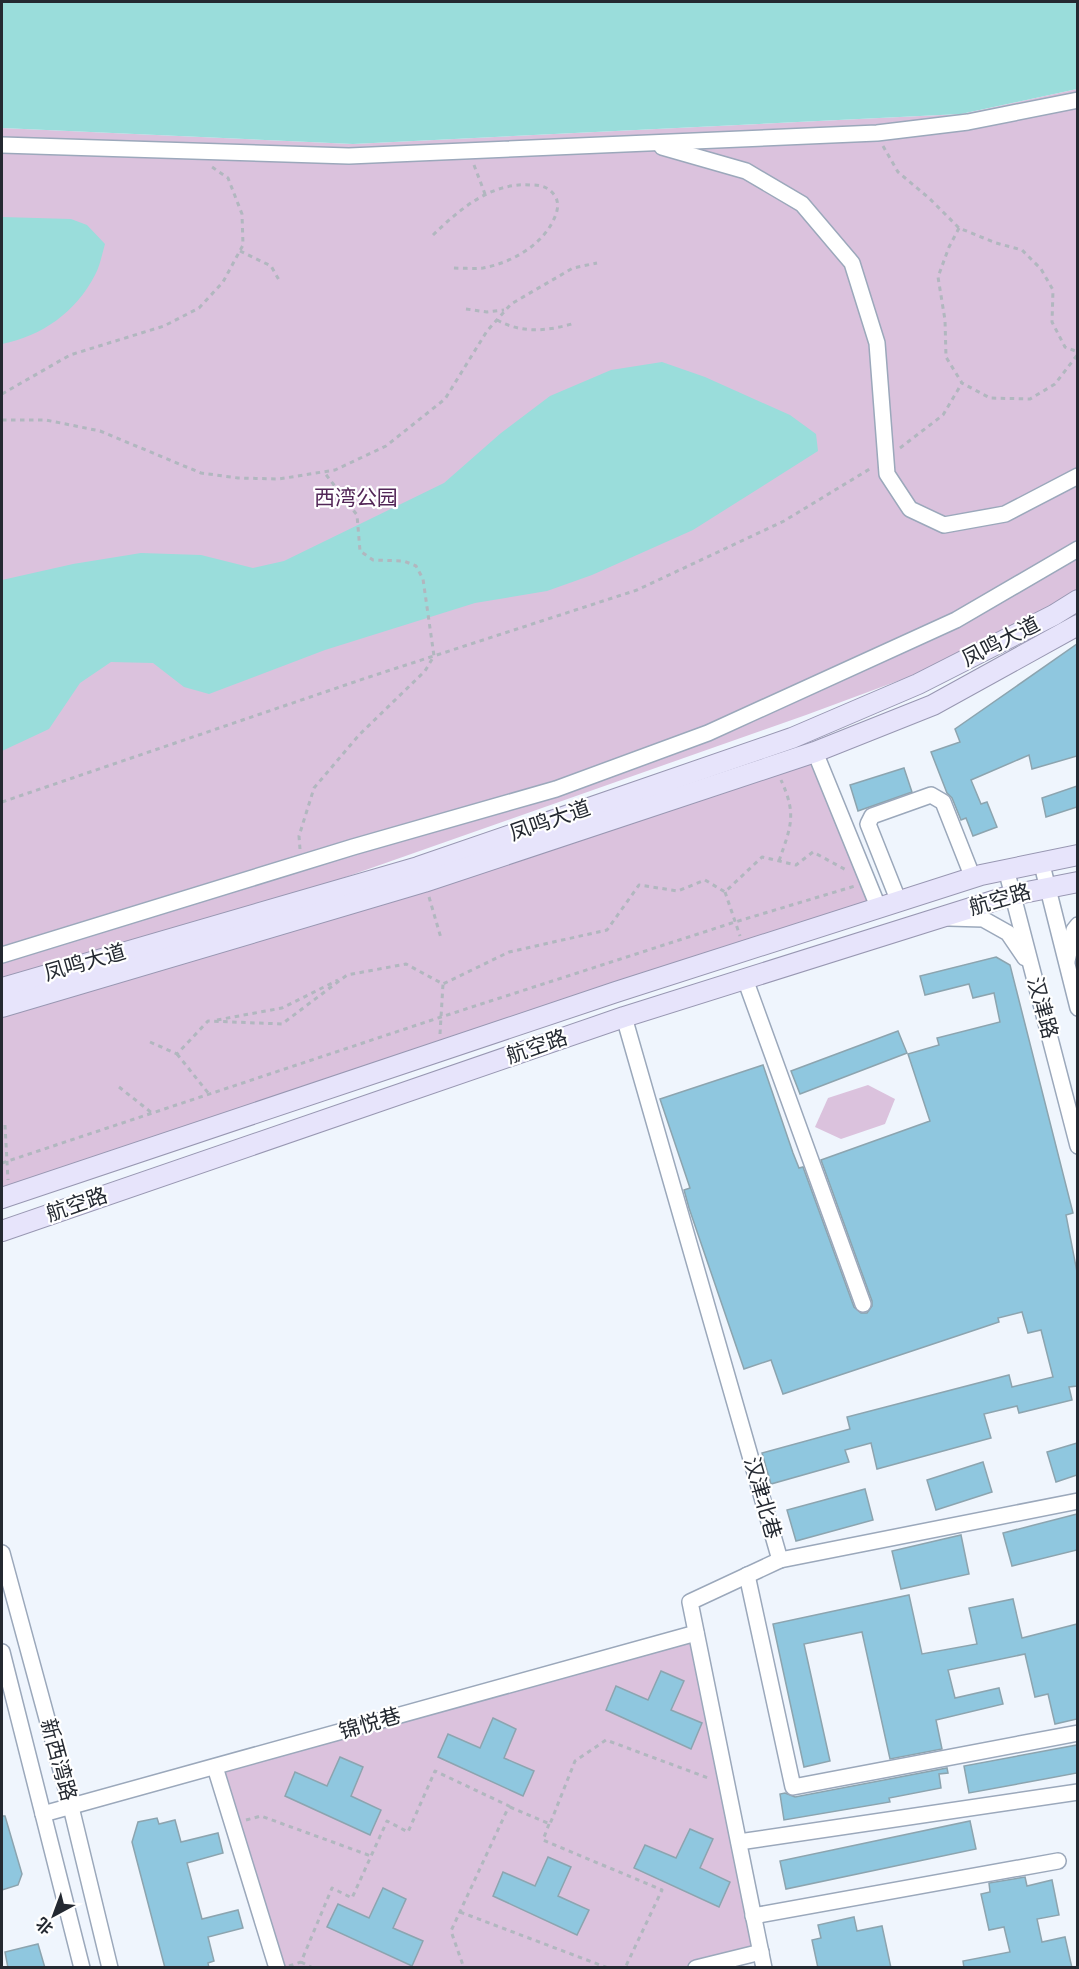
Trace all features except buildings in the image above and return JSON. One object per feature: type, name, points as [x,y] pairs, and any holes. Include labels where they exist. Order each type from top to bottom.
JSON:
[{"type":"main road","name":"凤鸣大道","points":[[2,988],[418,867],[792,738],[918,684],[1054,615],[1077,600]]},
{"type":"main road","name":"凤鸣大道","points":[[2,1007],[424,882],[815,752],[933,705],[1077,625]]},
{"type":"main road","name":"航空路","points":[[5,1197],[439,1051],[973,878],[1041,861],[1077,855]]},
{"type":"main road","name":"航空路","points":[[2,1231],[624,1017],[1012,894],[1077,882]]},
{"type":"street","points":[[2,145],[349,156],[877,134],[968,122],[1077,100]]},
{"type":"street","points":[[647,143],[746,171],[802,204],[852,263],[877,343],[887,474],[910,509],[944,525],[1005,514],[1077,476]]},
{"type":"street","points":[[2,955],[301,863],[556,789],[708,733],[956,620],[1077,549]]},
{"type":"street","points":[[815,752],[879,909]]},
{"type":"street","points":[[899,902],[868,824],[872,816],[931,795],[943,802],[973,878]]},
{"type":"street","name":"汉津路","points":[[1041,861],[1077,1008]]},
{"type":"street","name":"汉津路","points":[[1006,869],[1077,1146]]},
{"type":"street","points":[[940,917],[983,919],[1008,933],[1031,966]]},
{"type":"street","points":[[1066,964],[1077,925]]},
{"type":"street","points":[[745,979],[863,1304]]},
{"type":"street","name":"汉津北巷","points":[[624,1017],[780,1560],[690,1602],[764,1968]]},
{"type":"street","points":[[780,1560],[1077,1501]]},
{"type":"street","name":"新西湾路","points":[[2,1553],[71,1807],[110,1968]]},
{"type":"street","points":[[747,1575],[793,1787],[1077,1733]]},
{"type":"street","name":"锦悦巷","points":[[43,1814],[696,1633]]},
{"type":"street","name":"新西湾路","points":[[2,1653],[82,1968]]},
{"type":"street","points":[[215,1767],[277,1968]]},
{"type":"street","points":[[739,1842],[1077,1792]]},
{"type":"street","points":[[753,1916],[1058,1862]]},
{"type":"street","points":[[696,1968],[761,1952]]},
{"type":"path","points":[[877,134],[898,172],[959,228],[996,243],[1022,250],[1041,269],[1053,290],[1053,322],[1065,346],[1077,353],[1055,384],[1030,399],[990,398],[962,383],[946,357],[945,320],[938,277],[948,247],[959,228]]},
{"type":"path","points":[[2,394],[70,355],[164,326],[199,308],[223,282],[243,245],[242,214],[228,178],[188,151]]},
{"type":"path","points":[[468,151],[485,194]]},
{"type":"path","points":[[433,235],[456,213],[493,190],[520,184],[543,185],[556,196],[558,211],[549,228],[533,246],[505,262],[481,268],[451,268]]},
{"type":"path","points":[[240,251],[271,266],[279,279]]},
{"type":"path","points":[[2,420],[46,420],[100,431],[201,473],[279,479],[335,470],[386,446],[445,399],[488,331],[511,304],[573,268],[597,263]]},
{"type":"path","points":[[466,309],[487,312],[506,310]]},
{"type":"path","points":[[497,320],[510,327],[530,329],[553,329],[575,323]]},
{"type":"path","points":[[2,802],[434,656],[638,590],[784,521],[886,460],[943,415],[962,383]]},
{"type":"path","points":[[301,863],[299,836],[314,788],[359,735],[425,671],[434,656],[423,579],[416,566],[404,561],[374,560],[360,551],[357,515],[324,472]]},
{"type":"path","points":[[774,766],[790,801],[791,828],[780,861]]},
{"type":"path","points":[[725,892],[762,856],[796,865],[813,852],[868,882]]},
{"type":"path","points":[[443,984],[509,952],[608,930],[639,885],[678,891],[705,880],[725,892],[746,951]]},
{"type":"path","points":[[424,882],[441,938]]},
{"type":"path","points":[[2,1163],[441,1017],[735,922],[868,882]]},
{"type":"path","points":[[177,1054],[208,1022],[282,1008],[347,975],[406,964],[443,984]]},
{"type":"path","points":[[208,1022],[282,1024],[347,975]]},
{"type":"path","points":[[439,1051],[443,984]]},
{"type":"path","points":[[150,1042],[177,1054],[208,1094]]},
{"type":"path","points":[[118,1087],[152,1113]]},
{"type":"path","points":[[5,1125],[7,1161],[5,1197]]},
{"type":"path","points":[[625,1968],[662,1890],[543,1840],[575,1761],[606,1740],[727,1785]]},
{"type":"path","points":[[286,1968],[301,1962],[332,1888],[352,1898],[387,1821],[408,1832],[435,1771],[550,1824]]},
{"type":"path","points":[[464,1968],[452,1931],[509,1806]]},
{"type":"path","points":[[232,1824],[261,1816],[371,1856]]},
{"type":"path","points":[[460,1912],[608,1968]]},
{"type":"path","points":[[301,1962],[313,1968]]},
{"type":"green space","name":"西湾公园","points":[[1077,89],[1077,605],[922,672],[806,715],[2,998],[2,128],[353,144],[961,114]]},
{"type":"green space","points":[[815,752],[879,909],[2,1198],[2,1007]]},
{"type":"green space","points":[[868,1085],[895,1099],[885,1124],[841,1139],[815,1127],[828,1098]]},
{"type":"green space","points":[[691,1639],[760,1958],[719,1968],[272,1967],[210,1771]]},
{"type":"shaded area","points":[[2,2],[1077,2],[1077,89],[961,114],[353,144],[2,128]]},
{"type":"shaded area","points":[[2,217],[71,219],[87,225],[105,244],[95,275],[68,311],[31,335],[2,344]]},
{"type":"shaded area","points":[[662,362],[705,377],[790,415],[816,434],[818,451],[693,530],[592,575],[547,591],[475,603],[325,650],[209,694],[184,687],[153,663],[111,662],[80,683],[49,729],[2,751],[2,580],[73,564],[141,553],[201,555],[253,568],[284,561],[444,483],[501,433],[550,396],[611,370]]}]
